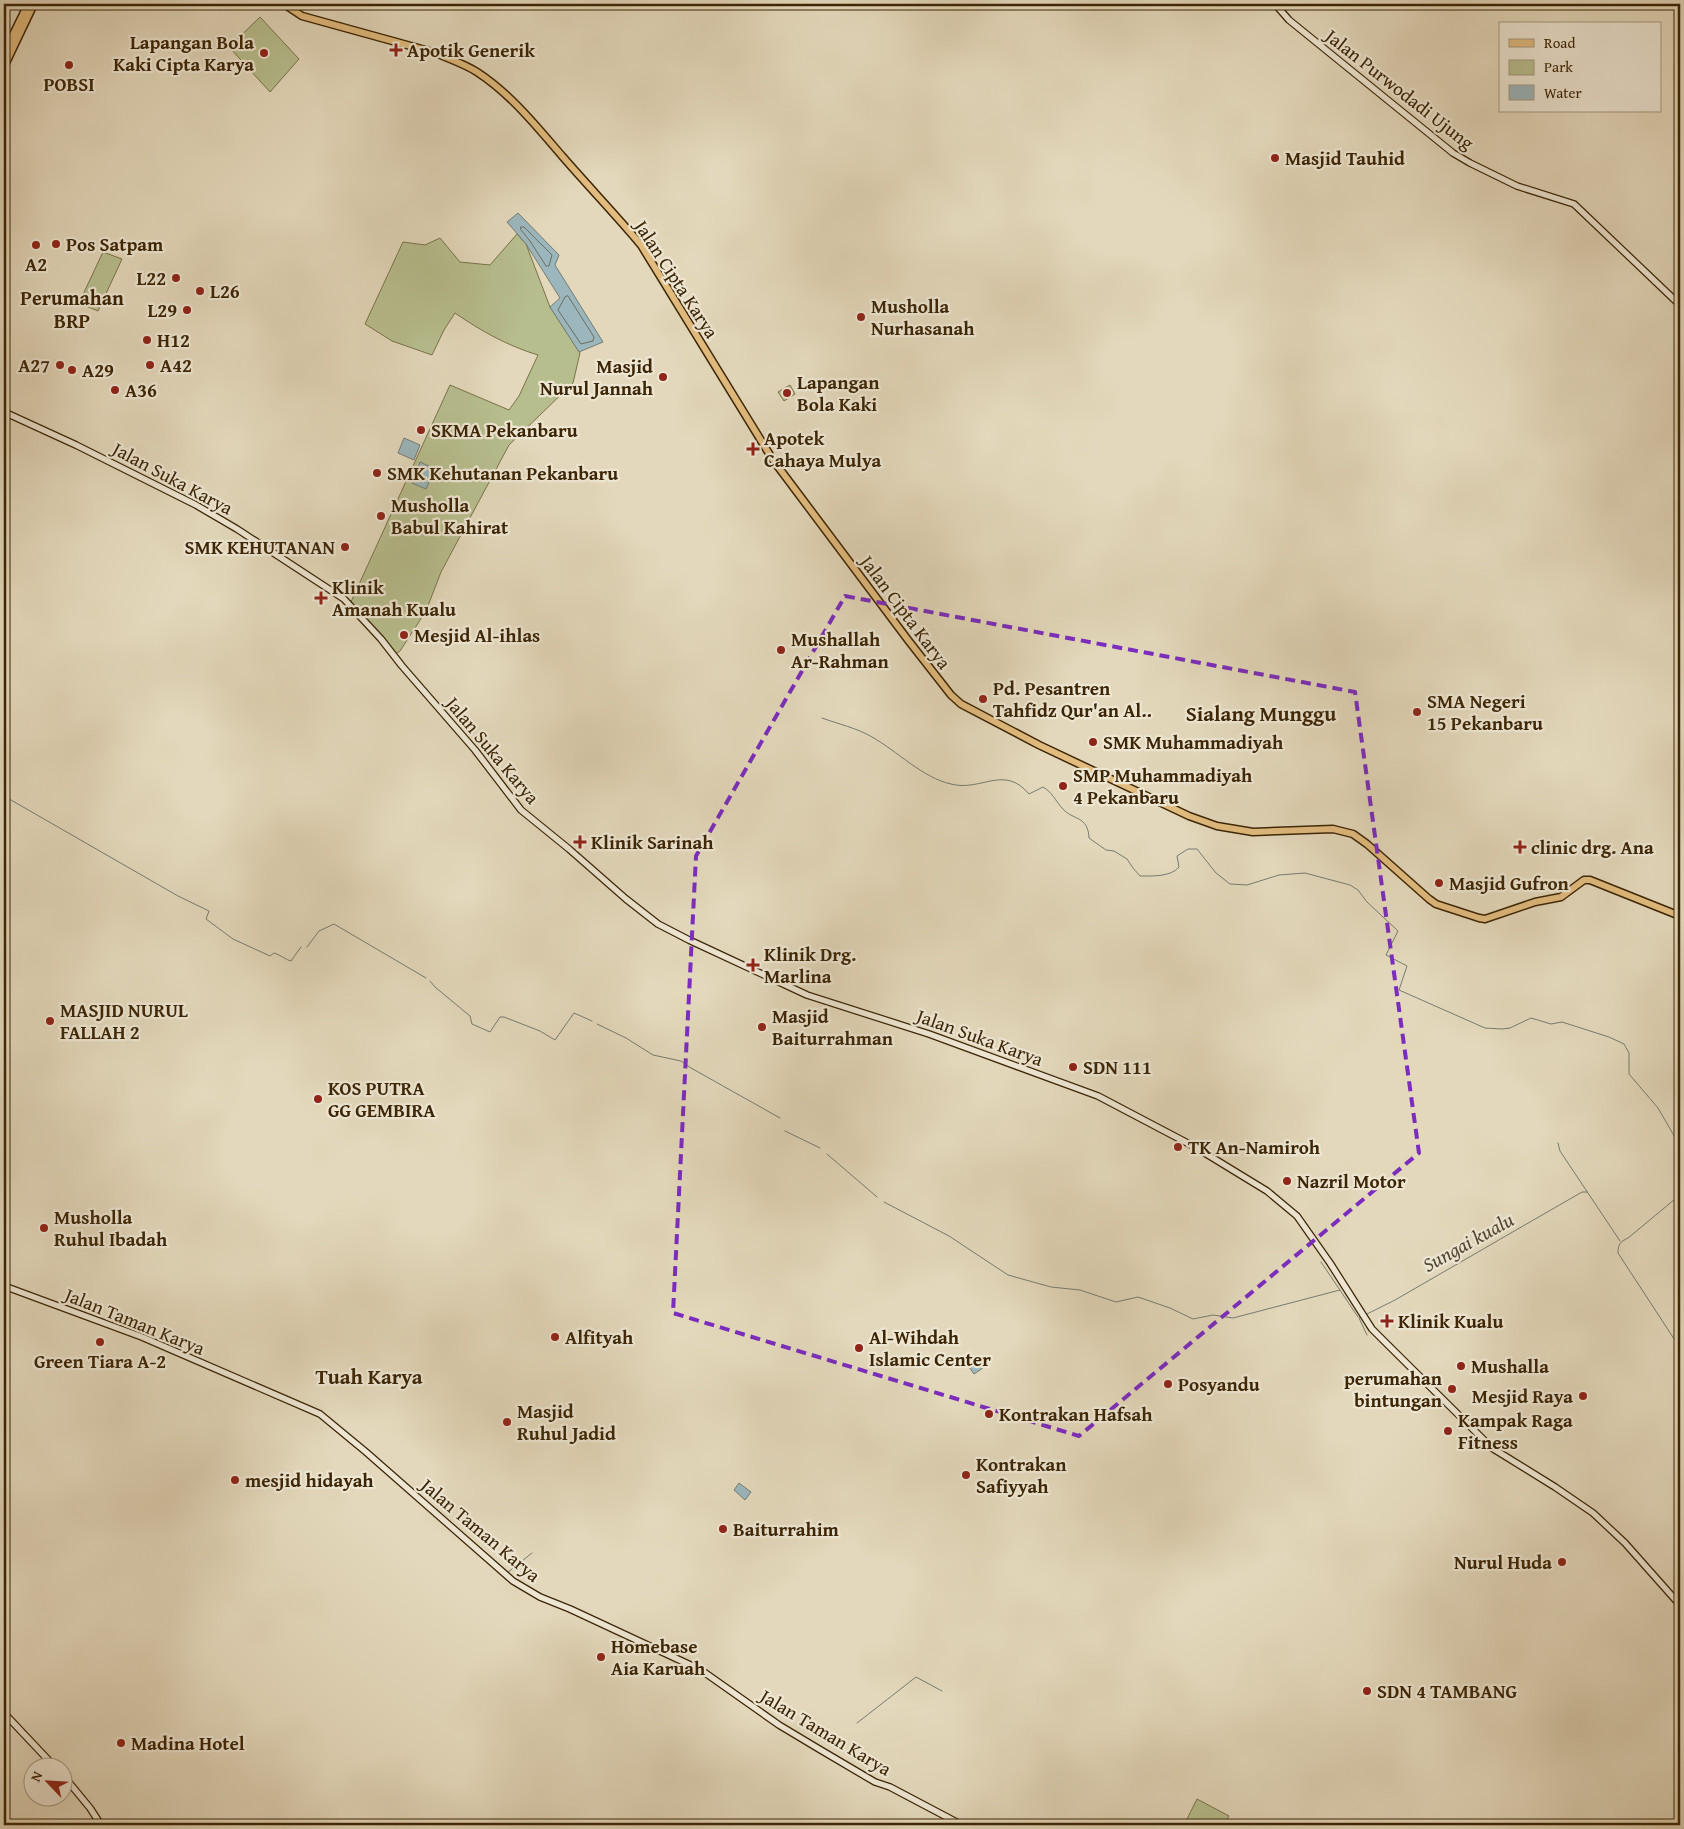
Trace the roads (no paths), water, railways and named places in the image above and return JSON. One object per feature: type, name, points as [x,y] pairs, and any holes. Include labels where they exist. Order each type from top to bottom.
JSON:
[{"type":"main road","points":[[4,53],[28,4]]},
{"type":"main road","points":[[4,67],[34,4]]},
{"type":"main road","name":"Jalan Cipta Karya","points":[[284,4],[295,12],[311,19],[436,53],[476,71],[507,95],[642,246],[773,460],[908,640],[951,695],[961,704],[1039,745],[1189,816],[1217,826],[1253,832],[1333,829],[1353,834],[1436,904],[1478,918],[1485,919],[1535,902],[1561,897],[1584,880],[1590,880],[1680,916]]},
{"type":"main road","name":"Jalan Purwodadi Ujung","points":[[1276,4],[1289,20],[1453,153],[1517,186],[1574,204],[1680,305]]},
{"type":"main road","name":"Jalan Suka Karya","points":[[4,412],[76,445],[196,505],[237,529],[344,599],[381,639],[475,750],[521,810],[557,838],[626,899],[658,924],[807,995],[930,1034],[1083,1090],[1164,1130],[1267,1191],[1297,1216],[1330,1263],[1360,1311],[1385,1342],[1492,1448],[1593,1513],[1625,1543],[1680,1605]]},
{"type":"main road","name":"Jalan Taman Karya","points":[[4,1286],[142,1337],[320,1414],[513,1581],[540,1597],[701,1670],[779,1725],[819,1749],[875,1782],[962,1825]]},
{"type":"main road","points":[[4,1712],[45,1756]]},
{"type":"main road","points":[[72,1786],[101,1825]]},
{"type":"water","points":[[518,213],[559,255],[555,265],[603,342],[579,352],[550,307],[560,298],[526,244],[507,222]]},
{"type":"water","points":[[404,438],[420,445],[414,460],[398,453]]},
{"type":"water","points":[[420,462],[435,469],[426,489],[412,483]]},
{"type":"water","points":[[974,1360],[983,1368],[974,1374],[969,1367]]},
{"type":"water","points":[[739,1483],[751,1492],[745,1500],[734,1490]]},
{"type":"waterway","points":[[822,718],[866,734],[920,770],[941,781],[962,785],[1001,780],[1010,781],[1020,785],[1029,794],[1043,787],[1066,812],[1086,825],[1089,838],[1106,850],[1114,851],[1127,859],[1140,876],[1171,873],[1179,867],[1177,856],[1188,849],[1197,849],[1216,873],[1230,884],[1247,885],[1279,875],[1305,873],[1350,885],[1358,890],[1367,902],[1398,931],[1386,955],[1407,966],[1399,990],[1485,1028],[1510,1028],[1531,1018],[1551,1024],[1562,1022],[1609,1037],[1624,1044],[1629,1053],[1629,1074],[1658,1108],[1680,1146]]},
{"type":"waterway","points":[[4,796],[178,896],[209,911],[206,919],[233,939],[270,956],[274,953],[291,961],[301,947]]},
{"type":"waterway","points":[[307,947],[319,931],[334,924],[426,978]]},
{"type":"waterway","points":[[430,981],[470,1016],[472,1024],[490,1032],[500,1017],[504,1017],[540,1031],[555,1040],[574,1013],[592,1021]]},
{"type":"waterway","points":[[597,1024],[626,1038],[653,1055],[681,1061],[780,1118]]},
{"type":"waterway","points":[[785,1131],[820,1148]]},
{"type":"waterway","name":"Sungai kualu","points":[[1558,1143],[1560,1151],[1620,1241]]},
{"type":"waterway","points":[[827,1154],[877,1197]]},
{"type":"waterway","name":"Sungai kualu","points":[[1365,1315],[1395,1300],[1582,1192],[1587,1192]]},
{"type":"waterway","points":[[1680,1195],[1621,1242],[1618,1253],[1680,1348]]},
{"type":"waterway","points":[[884,1202],[949,1236],[1008,1275],[1051,1287],[1080,1290],[1116,1302],[1138,1297],[1170,1308],[1193,1319],[1213,1315],[1233,1318],[1340,1290]]},
{"type":"waterway","points":[[1321,1262],[1358,1317]]},
{"type":"waterway","points":[[1362,1317],[1359,1318],[1367,1335]]},
{"type":"waterway","points":[[507,1573],[532,1553]]},
{"type":"waterway","points":[[512,1576],[521,1583]]},
{"type":"waterway","points":[[857,1723],[916,1677],[942,1691]]},
{"type":"place","name":"Apotik Generik","points":[[396,50]]},
{"type":"place","name":"Lapangan Bola Kaki Cipta Karya","points":[[264,53]]},
{"type":"place","name":"POBSI","points":[[69,65]]},
{"type":"place","name":"Masjid Tauhid","points":[[1275,158]]},
{"type":"place","name":"Pos Satpam","points":[[56,244]]},
{"type":"place","name":"A2","points":[[36,245]]},
{"type":"place","name":"L22","points":[[176,278]]},
{"type":"place","name":"L26","points":[[200,291]]},
{"type":"place","name":"L29","points":[[187,310]]},
{"type":"place","name":"Musholla Nurhasanah","points":[[861,317]]},
{"type":"place","name":"H12","points":[[147,340]]},
{"type":"place","name":"A27","points":[[60,365]]},
{"type":"place","name":"A42","points":[[150,365]]},
{"type":"place","name":"A29","points":[[72,370]]},
{"type":"place","name":"Masjid Nurul Jannah","points":[[663,377]]},
{"type":"place","name":"A36","points":[[115,390]]},
{"type":"place","name":"Lapangan Bola Kaki","points":[[787,393]]},
{"type":"place","name":"SKMA Pekanbaru","points":[[421,430]]},
{"type":"place","name":"Apotek Cahaya Mulya","points":[[753,449]]},
{"type":"place","name":"SMK Kehutanan Pekanbaru","points":[[377,473]]},
{"type":"place","name":"Musholla Babul Kahirat","points":[[381,516]]},
{"type":"place","name":"SMK KEHUTANAN","points":[[345,547]]},
{"type":"place","name":"Klinik Amanah Kualu","points":[[321,598]]},
{"type":"place","name":"Mesjid Al-ihlas","points":[[404,635]]},
{"type":"place","name":"Mushallah Ar-Rahman","points":[[781,650]]},
{"type":"place","name":"Pd. Pesantren Tahfidz Qur'an Al..","points":[[983,699]]},
{"type":"place","name":"SMA Negeri 15 Pekanbaru","points":[[1417,712]]},
{"type":"place","name":"SMK Muhammadiyah","points":[[1093,742]]},
{"type":"place","name":"SMP Muhammadiyah 4 Pekanbaru","points":[[1063,786]]},
{"type":"place","name":"Klinik Sarinah","points":[[580,842]]},
{"type":"place","name":"clinic drg. Ana","points":[[1520,847]]},
{"type":"place","name":"Masjid Gufron","points":[[1439,883]]},
{"type":"place","name":"Klinik Drg. Marlina","points":[[753,965]]},
{"type":"place","name":"MASJID NURUL FALLAH 2","points":[[50,1021]]},
{"type":"place","name":"Masjid Baiturrahman","points":[[762,1027]]},
{"type":"place","name":"SDN 111","points":[[1073,1067]]},
{"type":"place","name":"KOS PUTRA GG GEMBIRA","points":[[318,1099]]},
{"type":"place","name":"TK An-Namiroh","points":[[1178,1147]]},
{"type":"place","name":"Nazril Motor","points":[[1287,1181]]},
{"type":"place","name":"Musholla Ruhul Ibadah","points":[[44,1228]]},
{"type":"place","name":"Klinik Kualu","points":[[1387,1321]]},
{"type":"place","name":"Alfityah","points":[[555,1337]]},
{"type":"place","name":"Green Tiara A-2","points":[[100,1342]]},
{"type":"place","name":"Al-Wihdah Islamic Center","points":[[859,1348]]},
{"type":"place","name":"Mushalla","points":[[1461,1366]]},
{"type":"place","name":"Posyandu","points":[[1168,1384]]},
{"type":"place","name":"perumahan bintungan","points":[[1452,1389]]},
{"type":"place","name":"Mesjid Raya","points":[[1583,1396]]},
{"type":"place","name":"Kontrakan Hafsah","points":[[989,1414]]},
{"type":"place","name":"Masjid Ruhul Jadid","points":[[507,1422]]},
{"type":"place","name":"Kampak Raga Fitness","points":[[1448,1431]]},
{"type":"place","name":"Kontrakan Safiyyah","points":[[966,1475]]},
{"type":"place","name":"mesjid hidayah","points":[[235,1480]]},
{"type":"place","name":"Baiturrahim","points":[[723,1529]]},
{"type":"place","name":"Nurul Huda","points":[[1562,1562]]},
{"type":"place","name":"Homebase Aia Karuah","points":[[601,1657]]},
{"type":"place","name":"SDN 4 TAMBANG","points":[[1367,1691]]},
{"type":"place","name":"Madina Hotel","points":[[121,1743]]},
{"type":"district","name":"Perumahan BRP","points":[[72,310]]},
{"type":"district","name":"Sialang Munggu","points":[[1261,714]]},
{"type":"district","name":"Tuah Karya","points":[[369,1377]]}]
